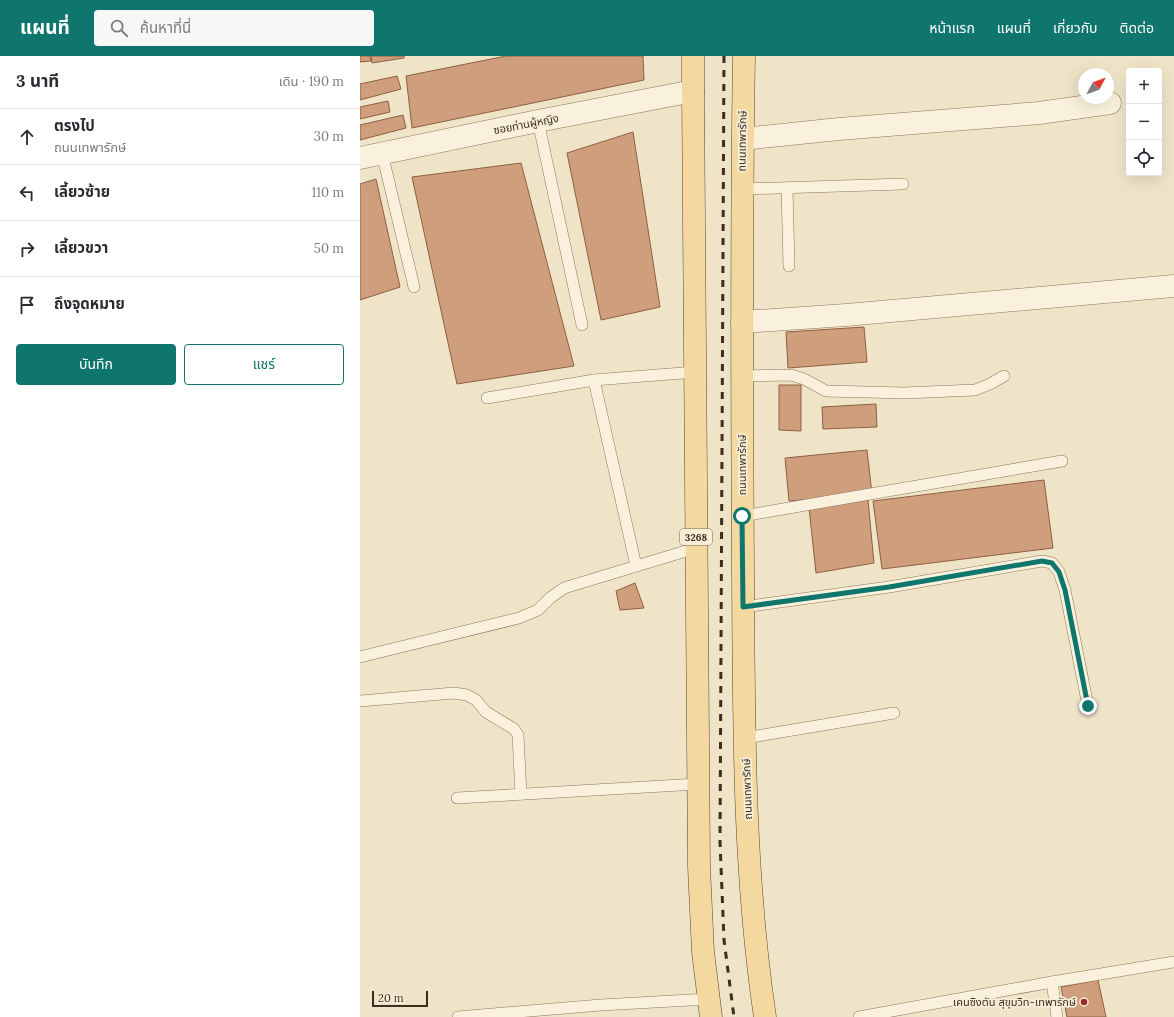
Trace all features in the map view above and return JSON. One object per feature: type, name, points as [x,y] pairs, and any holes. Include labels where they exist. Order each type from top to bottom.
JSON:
[{"type":"main road","name":"3268","points":[[693,56],[700,910],[703,952],[710,1008]]},
{"type":"main road","name":"ถนนเทพารักษ์","points":[[744,56],[742,189],[742,516],[745,738],[753,920],[758,971],[765,1017]]},
{"type":"street","name":"ซอยท่านผู้หญิง","points":[[360,158],[693,91]]},
{"type":"street","points":[[743,139],[840,129],[1040,113],[1103,104]]},
{"type":"street","points":[[742,322],[846,315],[1174,286]]},
{"type":"lane","points":[[538,121],[582,325]]},
{"type":"lane","points":[[382,153],[414,287]]},
{"type":"lane","points":[[742,189],[903,184]]},
{"type":"lane","points":[[787,188],[789,266]]},
{"type":"lane","points":[[487,398],[594,380],[695,372]]},
{"type":"lane","points":[[742,376],[791,375],[804,379],[826,391],[904,393],[975,390],[1004,376]]},
{"type":"lane","points":[[594,380],[636,566]]},
{"type":"lane","points":[[742,516],[1062,461]]},
{"type":"lane","points":[[360,656],[518,618],[538,610],[550,598],[564,588],[696,548]]},
{"type":"lane","points":[[743,607],[889,587],[1042,561],[1052,563],[1059,572],[1065,590],[1088,706]]},
{"type":"lane","points":[[360,701],[454,693],[467,695],[476,700],[486,712],[514,729],[518,735],[521,794]]},
{"type":"lane","points":[[745,738],[894,713]]},
{"type":"lane","points":[[457,798],[698,784]]},
{"type":"lane","points":[[860,1017],[1052,982],[1174,962]]},
{"type":"lane","points":[[1052,982],[1057,1017]]},
{"type":"lane","points":[[458,1017],[601,1005],[710,1008]]},
{"type":"building","points":[[360,56],[370,56],[371,61],[360,62]]},
{"type":"building","points":[[371,56],[404,56],[404,58],[372,63]]},
{"type":"building","points":[[506,56],[643,56],[644,80],[412,128],[406,76]]},
{"type":"building","points":[[397,76],[401,89],[360,100],[360,84]]},
{"type":"building","points":[[388,101],[390,112],[360,119],[360,107]]},
{"type":"building","points":[[403,115],[406,128],[360,140],[360,125]]},
{"type":"building","points":[[633,132],[660,307],[601,320],[567,153]]},
{"type":"building","points":[[521,163],[574,366],[457,384],[412,177]]},
{"type":"building","points":[[376,179],[400,287],[360,300],[360,184]]},
{"type":"building","points":[[864,327],[867,362],[788,368],[786,332]]},
{"type":"building","points":[[779,385],[801,385],[801,431],[779,430]]},
{"type":"building","points":[[876,404],[877,427],[823,429],[822,407]]},
{"type":"building","points":[[867,450],[872,494],[789,501],[785,458]]},
{"type":"building","points":[[1044,480],[1053,548],[882,569],[873,501]]},
{"type":"building","points":[[868,500],[874,563],[816,573],[809,508]]},
{"type":"building","points":[[635,583],[644,608],[620,610],[616,591]]},
{"type":"building","name":"เคนซิงตัน สุขุมวิท-เทพารักษ์","points":[[1098,980],[1106,1017],[1067,1017],[1061,987]]},
{"type":"railway","points":[[724,56],[720,842],[724,940],[734,1017]]},
{"type":"place","name":"เคนซิงตัน สุขุมวิท-เทพารักษ์","points":[[1084,1002]]},
{"type":"route","points":[[742,516],[743,607],[889,587],[1042,561],[1052,563],[1059,572],[1065,590],[1088,706]]}]
